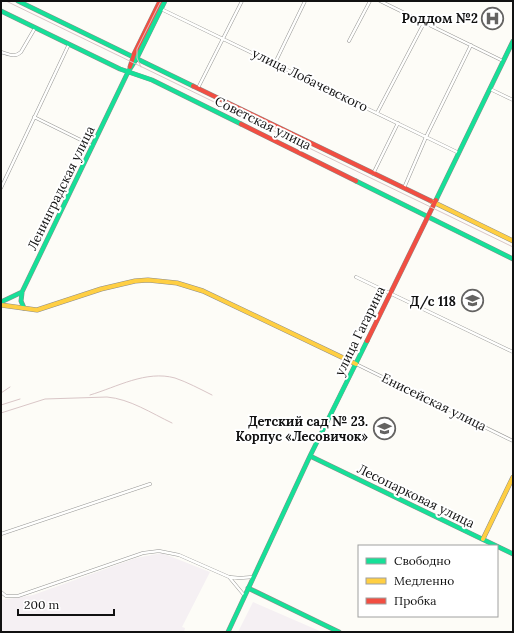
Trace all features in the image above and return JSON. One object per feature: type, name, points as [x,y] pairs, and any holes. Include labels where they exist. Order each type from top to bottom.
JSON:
[{"type":"main road","name":"Советская улица","points":[[18,1],[513,241]]},
{"type":"main road","name":"Ленинградская улица","points":[[22,292],[93,146],[160,1]]},
{"type":"main road","name":"Ленинградская улица","points":[[135,57],[165,1]]},
{"type":"main road","name":"Советская улица","points":[[1,11],[128,72],[152,80],[513,259]]},
{"type":"main road","name":"улица Гагарина","points":[[228,632],[310,456],[460,153],[513,41]]},
{"type":"main road","points":[[1,303],[37,310],[101,289],[135,281],[148,280],[177,283],[203,291],[356,364]]},
{"type":"main road","points":[[1,303],[22,292]]},
{"type":"main road","points":[[22,292],[21,303],[24,308]]},
{"type":"main road","name":"Лесопарковая улица","points":[[310,456],[495,545]]},
{"type":"main road","points":[[483,539],[513,477]]},
{"type":"main road","name":"Лесопарковая улица","points":[[498,546],[513,554]]},
{"type":"main road","points":[[248,588],[339,632]]},
{"type":"street","points":[[198,88],[242,1]]},
{"type":"street","points":[[275,63],[305,1]]},
{"type":"street","points":[[349,41],[370,1]]},
{"type":"street","points":[[380,1],[503,61]]},
{"type":"street","name":"улица Лобачевского","points":[[161,9],[460,153]]},
{"type":"street","points":[[378,113],[424,22]]},
{"type":"street","points":[[1,52],[14,56],[18,55],[36,28]]},
{"type":"street","points":[[1,188],[69,44]]},
{"type":"street","points":[[403,188],[471,45]]},
{"type":"street","points":[[490,89],[513,100]]},
{"type":"street","points":[[34,117],[93,146]]},
{"type":"street","points":[[373,174],[398,123]]},
{"type":"street","points":[[356,277],[513,352]]},
{"type":"street","name":"Енисейская улица","points":[[356,364],[513,441]]},
{"type":"street","points":[[1,534],[150,484]]},
{"type":"street","points":[[1,592],[6,596],[18,596],[143,553],[159,551],[179,554],[229,577],[253,578]]},
{"type":"street","points":[[229,577],[244,595]]},
{"type":"shaded area","points":[[162,553],[210,572],[182,627],[185,628],[184,632],[1,632],[1,600],[33,595],[136,558]]},
{"type":"shaded area","points":[[253,602],[322,632],[238,632]]},
{"type":"tram line","points":[[6,1],[513,247]]},
{"type":"tram line","points":[[141,67],[137,58],[137,49],[161,1]]},
{"type":"railway","points":[[90,395],[132,380],[153,376],[175,378],[212,395]]},
{"type":"railway","points":[[1,393],[10,387]]},
{"type":"railway","points":[[1,413],[45,399],[107,397],[132,403],[172,423]]},
{"type":"railway","points":[[1,405],[20,399]]},
{"type":"traffic: fast","points":[[18,1],[193,86]]},
{"type":"traffic: fast","points":[[1,302],[22,292],[128,72],[137,58],[165,1]]},
{"type":"traffic: fast","points":[[1,11],[120,69],[152,80],[241,124]]},
{"type":"traffic: fast","points":[[436,200],[513,41]]},
{"type":"traffic: fast","points":[[356,181],[513,259]]},
{"type":"traffic: fast","points":[[22,293],[21,301],[24,308]]},
{"type":"traffic: fast","points":[[228,632],[310,456],[367,341]]},
{"type":"traffic: fast","points":[[310,456],[494,545]]},
{"type":"traffic: fast","points":[[498,547],[513,554]]},
{"type":"traffic: fast","points":[[248,588],[339,632]]},
{"type":"traffic: slow","points":[[431,201],[513,241]]},
{"type":"traffic: slow","points":[[1,305],[37,310],[101,289],[135,281],[148,280],[177,283],[203,291],[356,364]]},
{"type":"traffic: slow","points":[[483,539],[513,477]]},
{"type":"traffic: jam","points":[[130,67],[134,54],[160,1]]},
{"type":"traffic: jam","points":[[193,86],[431,201]]},
{"type":"traffic: jam","points":[[241,124],[356,181]]},
{"type":"traffic: jam","points":[[367,341],[436,200]]},
{"type":"place","name":"Роддом №2","points":[[493,18]]},
{"type":"place","name":"Д/с 118","points":[[472,301]]},
{"type":"place","name":"Детский сад № 23. Корпус «Лесовичок»","points":[[384,428]]}]
